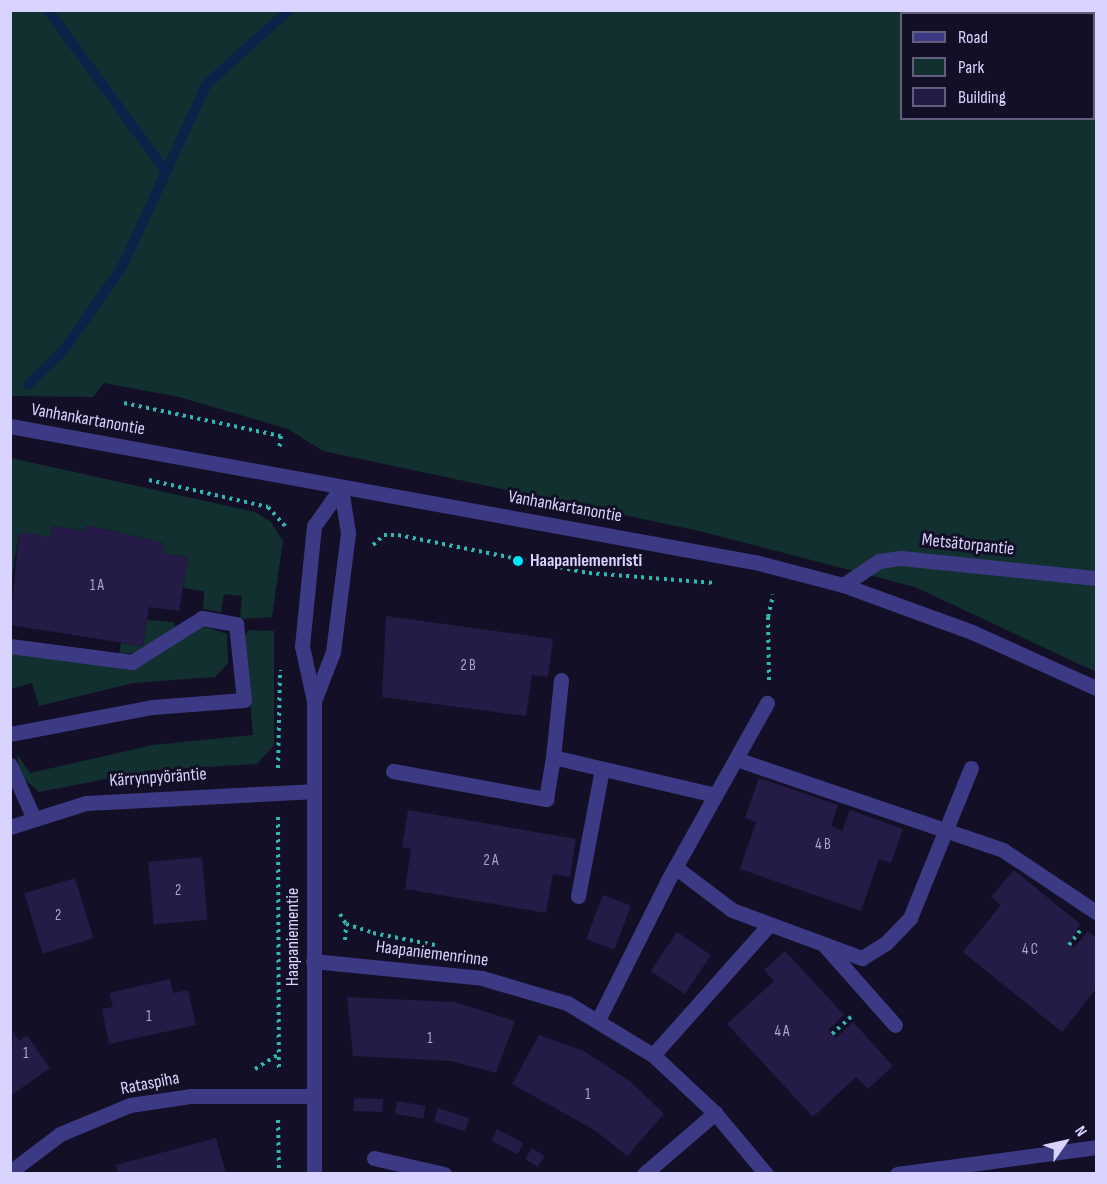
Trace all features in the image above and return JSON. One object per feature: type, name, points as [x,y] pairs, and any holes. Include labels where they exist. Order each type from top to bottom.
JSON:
[{"type":"street","name":"Vanhankartanontie","points":[[10,426],[744,560],[843,585],[972,632],[1096,688]]},
{"type":"street","name":"Haapaniementie","points":[[314,1173],[312,791],[314,701],[302,646],[314,526],[341,488]]},
{"type":"street","name":"Haapaniementie","points":[[314,701],[333,652],[346,549],[341,488]]},
{"type":"street","name":"Metsätorpantie","points":[[843,585],[879,561],[901,558],[1096,578]]},
{"type":"street","points":[[10,646],[132,662],[202,618],[236,624],[244,700],[152,707],[10,735]]},
{"type":"street","points":[[393,771],[546,799],[561,680]]},
{"type":"street","points":[[598,1020],[675,867],[767,704]]},
{"type":"street","points":[[552,757],[715,795]]},
{"type":"street","points":[[736,759],[947,829],[1003,850],[1096,912]]},
{"type":"street","points":[[10,765],[34,819]]},
{"type":"street","points":[[578,896],[602,768]]},
{"type":"street","points":[[675,867],[732,910],[861,958],[886,943],[910,918],[971,768]]},
{"type":"street","name":"Kärrynpyöräntie","points":[[10,827],[86,803],[277,790],[312,791]]},
{"type":"street","points":[[653,1055],[769,925]]},
{"type":"street","points":[[824,945],[895,1025]]},
{"type":"street","name":"Haapaniemenrinne","points":[[313,961],[482,978],[567,1003],[653,1055],[715,1113],[766,1173]]},
{"type":"street","name":"Rataspiha","points":[[10,1172],[60,1134],[130,1105],[191,1096],[314,1096]]},
{"type":"street","points":[[644,1173],[715,1113]]},
{"type":"street","points":[[897,1173],[1096,1147]]},
{"type":"street","points":[[374,1158],[441,1173]]},
{"type":"path","points":[[124,403],[281,436],[268,507],[293,540],[312,543]]},
{"type":"path","points":[[346,549],[364,553],[384,535],[398,535],[589,573],[722,584]]},
{"type":"path","points":[[762,592],[784,598]]},
{"type":"path","points":[[767,704],[768,617],[773,595]]},
{"type":"path","points":[[279,1173],[277,790],[280,660]]},
{"type":"green space","points":[[11,11],[1096,11],[1096,672],[915,587],[699,531],[323,451],[288,429],[179,397],[104,383],[93,397],[11,396]]},
{"type":"green space","points":[[11,458],[255,512],[271,522],[283,541],[272,617],[240,619],[242,596],[224,594],[221,612],[203,609],[204,591],[183,588],[188,557],[162,553],[164,543],[87,525],[85,531],[52,526],[50,537],[19,532],[11,584]]},
{"type":"green space","points":[[147,620],[174,622],[175,629],[138,653],[119,654],[121,643],[143,646]]},
{"type":"green space","points":[[202,626],[227,634],[228,663],[215,677],[133,683],[39,706],[32,683],[11,689],[11,653],[117,666]]},
{"type":"green space","points":[[249,630],[274,631],[274,745],[257,764],[153,770],[39,792],[20,775],[17,754],[30,773],[153,745],[253,735],[244,636]]},
{"type":"building","points":[[86,525],[164,543],[162,553],[188,557],[179,611],[149,607],[143,646],[10,625],[19,532],[50,537],[52,526],[85,531]]},
{"type":"building","points":[[386,616],[553,639],[548,677],[532,675],[526,716],[382,697]]},
{"type":"building","points":[[759,778],[838,805],[831,826],[842,831],[850,810],[903,829],[891,863],[879,859],[861,911],[740,869],[756,822],[745,818]]},
{"type":"building","points":[[408,810],[576,839],[570,877],[553,874],[546,913],[405,889],[411,849],[402,847]]},
{"type":"building","points":[[202,857],[207,920],[154,924],[148,862]]},
{"type":"building","points":[[1014,870],[1080,924],[1069,945],[1074,948],[1088,931],[1096,938],[1096,989],[1062,1032],[963,952],[1001,905],[991,897]]},
{"type":"building","points":[[75,878],[93,938],[43,954],[24,893]]},
{"type":"building","points":[[603,895],[631,906],[614,950],[586,939]]},
{"type":"building","points":[[677,932],[711,955],[685,994],[651,971]]},
{"type":"building","points":[[785,951],[844,1015],[828,1030],[836,1038],[853,1022],[893,1066],[868,1089],[856,1077],[813,1117],[727,1024],[774,981],[764,970]]},
{"type":"building","points":[[170,979],[173,993],[188,990],[196,1025],[109,1044],[102,1009],[113,1007],[109,993]]},
{"type":"building","points":[[347,997],[455,1002],[515,1021],[496,1073],[451,1061],[353,1056]]},
{"type":"building","points":[[13,1031],[19,1041],[27,1035],[50,1068],[10,1096]]},
{"type":"building","points":[[539,1035],[584,1051],[631,1082],[664,1114],[627,1156],[596,1131],[512,1084]]},
{"type":"building","points":[[354,1098],[383,1099],[383,1112],[354,1111]]},
{"type":"building","points":[[397,1101],[426,1106],[423,1119],[395,1114]]},
{"type":"building","points":[[438,1108],[469,1118],[465,1132],[434,1121]]},
{"type":"building","points":[[497,1129],[523,1143],[517,1155],[491,1140]]},
{"type":"building","points":[[216,1138],[226,1173],[118,1174],[116,1165]]},
{"type":"building","points":[[532,1148],[545,1156],[538,1167],[525,1159]]},
{"type":"waterway","points":[[48,10],[164,169]]},
{"type":"waterway","points":[[28,385],[64,350],[122,267],[206,85],[289,10]]},
{"type":"place","name":"Haapaniemenristi","points":[[518,561]]}]
